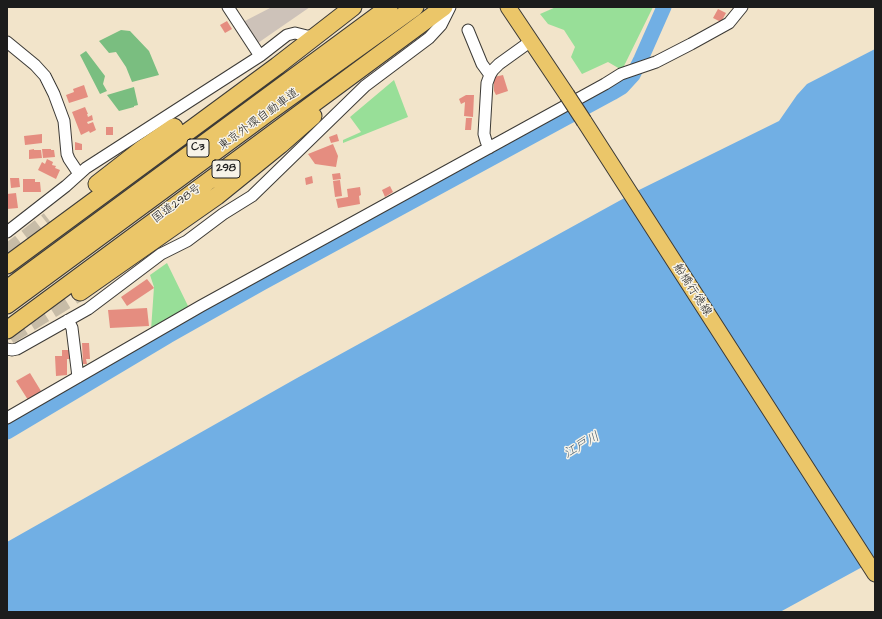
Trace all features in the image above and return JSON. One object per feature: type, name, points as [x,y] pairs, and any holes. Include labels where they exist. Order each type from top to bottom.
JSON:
[{"type":"highway","points":[[7,265],[277,66],[353,7]]},
{"type":"highway","name":"東京外環自動車道","points":[[7,289],[389,7]]},
{"type":"highway","name":"東京外環自動車道","points":[[7,305],[269,112],[415,7]]},
{"type":"highway","name":"国道298号","points":[[7,330],[444,7]]},
{"type":"highway","points":[[80,292],[217,196],[308,120],[376,57]]},
{"type":"highway","points":[[49,220],[174,127],[239,86],[277,66]]},
{"type":"main road","name":"船橋行徳線","points":[[508,7],[601,147],[875,574]]},
{"type":"street","points":[[228,7],[260,56]]},
{"type":"street","points":[[7,350],[17,349],[88,308],[161,254],[187,241],[223,214],[252,196],[365,86],[429,38],[441,25],[450,7]]},
{"type":"street","points":[[7,418],[208,302],[627,71],[667,58],[724,26],[739,11]]},
{"type":"street","points":[[468,30],[482,64],[490,75]]},
{"type":"street","points":[[7,232],[92,164],[260,56],[291,33],[314,36]]},
{"type":"street","points":[[489,148],[484,134],[487,83],[490,75],[499,64],[531,41]]},
{"type":"street","points":[[7,42],[35,65],[45,76],[54,94],[64,121],[67,154],[79,174]]},
{"type":"street","points":[[68,320],[72,328],[78,377]]},
{"type":"shaded area","points":[[272,7],[310,7],[255,45],[241,23]]},
{"type":"green space","points":[[556,7],[653,7],[623,68],[620,69],[608,62],[582,74],[571,57],[575,47],[564,30],[548,24],[540,14]]},
{"type":"green space","points":[[121,30],[130,31],[149,51],[159,75],[132,82],[126,67],[116,52],[109,53],[99,41]]},
{"type":"green space","points":[[86,51],[105,76],[103,84],[107,91],[100,94],[80,55]]},
{"type":"green space","points":[[394,80],[408,117],[343,143],[343,140],[361,132],[350,117]]},
{"type":"green space","points":[[134,87],[138,105],[119,111],[107,95]]},
{"type":"green space","points":[[167,263],[189,308],[151,330],[154,287],[150,275]]},
{"type":"water","name":"江戸川","points":[[875,49],[875,560],[780,612],[7,612],[7,542],[297,378],[639,190],[779,121],[797,95],[807,84]]},
{"type":"building","points":[[718,9],[726,13],[721,22],[713,18]]},
{"type":"building","points":[[227,21],[232,29],[225,33],[220,25]]},
{"type":"building","points":[[503,75],[508,91],[496,95],[494,91],[494,77]]},
{"type":"building","points":[[84,85],[88,97],[69,103],[66,95],[74,92],[73,89]]},
{"type":"building","points":[[466,95],[474,95],[473,117],[464,116],[465,102],[461,104],[459,99]]},
{"type":"building","points":[[85,107],[88,117],[92,115],[93,120],[87,122],[88,124],[93,122],[96,130],[90,133],[89,131],[81,135],[72,112]]},
{"type":"building","points":[[466,118],[472,118],[471,130],[465,130]]},
{"type":"building","points":[[106,127],[113,127],[113,135],[106,135]]},
{"type":"building","points":[[42,134],[42,143],[25,145],[24,136]]},
{"type":"building","points":[[337,134],[339,141],[331,143],[329,137]]},
{"type":"building","points":[[75,142],[82,144],[82,150],[75,150]]},
{"type":"building","points":[[333,144],[338,156],[336,167],[315,164],[308,154]]},
{"type":"building","points":[[42,149],[54,150],[55,157],[43,158]]},
{"type":"building","points":[[29,150],[41,150],[42,158],[29,159]]},
{"type":"building","points":[[47,159],[53,162],[52,165],[56,166],[55,168],[60,170],[56,179],[38,170],[42,162],[45,164]]},
{"type":"building","points":[[340,173],[341,179],[333,180],[332,174]]},
{"type":"building","points":[[312,176],[313,183],[306,185],[305,178]]},
{"type":"building","points":[[10,178],[19,178],[20,187],[11,188]]},
{"type":"building","points":[[23,179],[35,179],[35,182],[40,182],[41,192],[23,192]]},
{"type":"building","points":[[340,180],[342,196],[335,197],[333,181]]},
{"type":"building","points":[[390,186],[393,192],[385,197],[382,190]]},
{"type":"building","points":[[360,187],[360,204],[338,208],[336,199],[348,197],[347,189]]},
{"type":"building","points":[[16,193],[18,208],[7,209],[7,194]]},
{"type":"building","points":[[147,279],[154,288],[127,306],[121,297]]},
{"type":"building","points":[[147,308],[149,326],[110,328],[108,310]]},
{"type":"building","points":[[82,343],[89,343],[90,359],[86,359],[87,364],[83,364]]},
{"type":"building","points":[[62,350],[71,350],[71,359],[67,359],[67,375],[56,376],[55,356],[62,356]]},
{"type":"building","points":[[30,373],[41,391],[28,400],[16,381]]},
{"type":"waterway","points":[[7,432],[168,336],[262,283],[622,87],[633,75],[664,7]]},
{"type":"tunnel","points":[[7,253],[49,220]]},
{"type":"tunnel","points":[[9,336],[80,292]]}]
